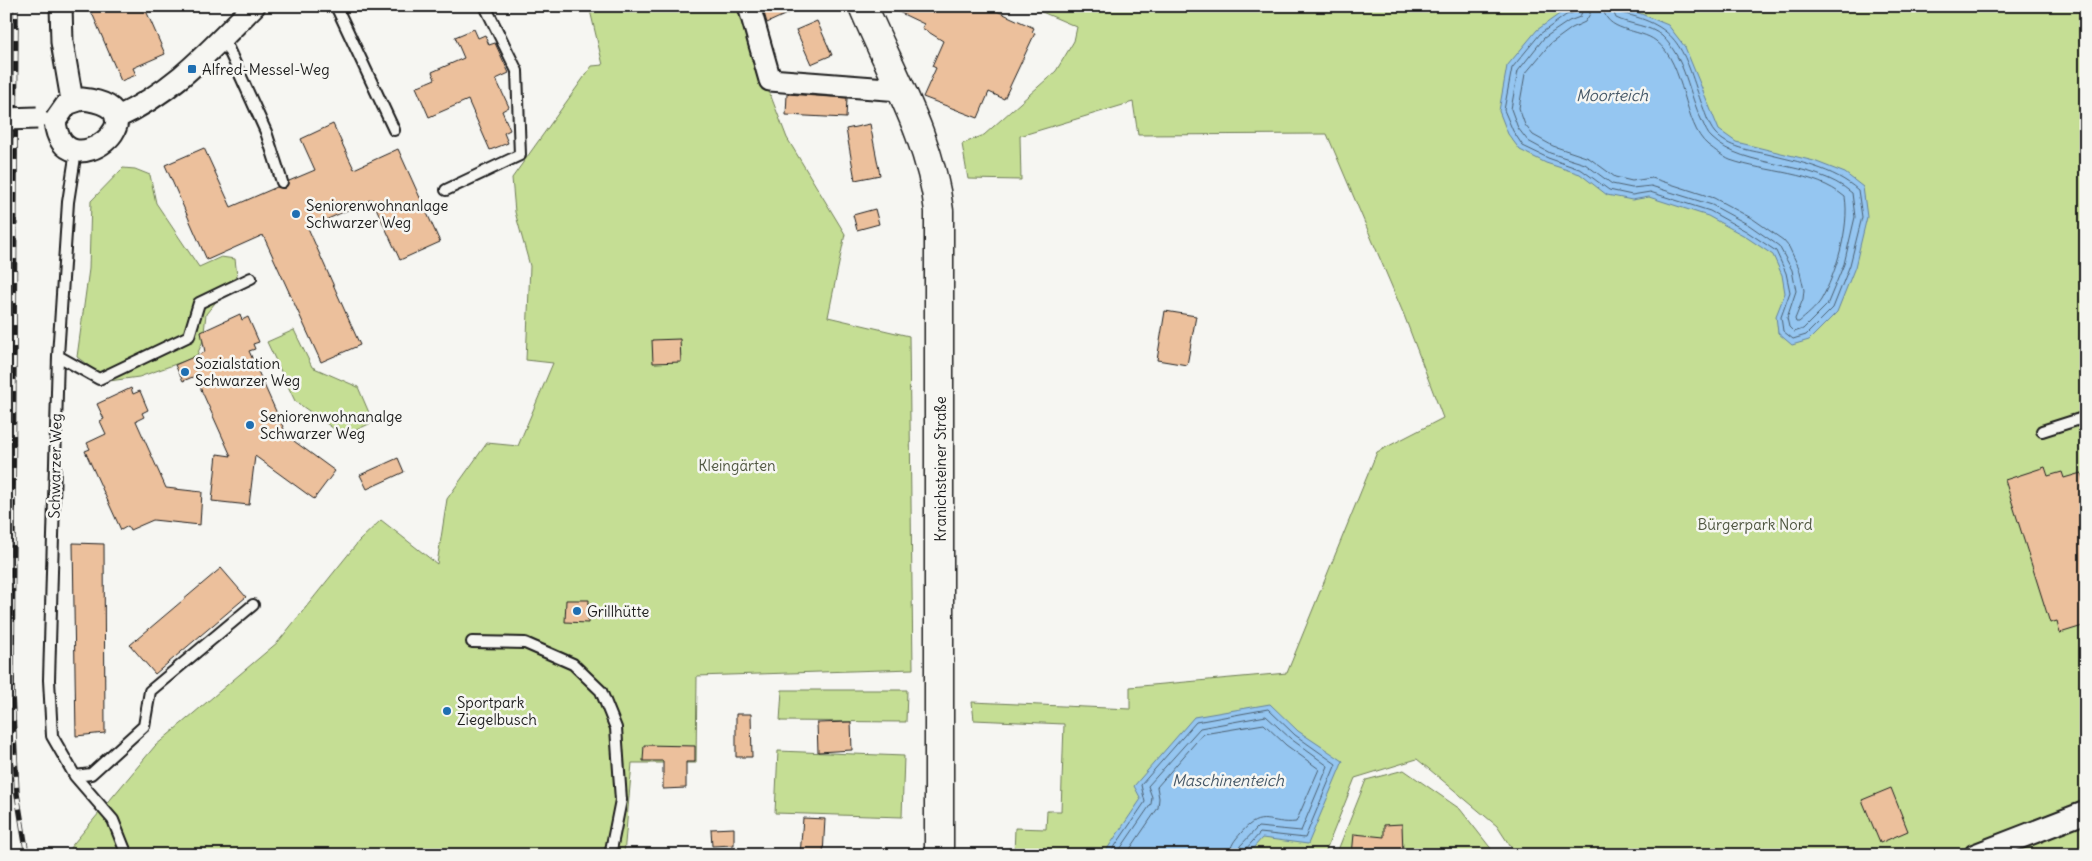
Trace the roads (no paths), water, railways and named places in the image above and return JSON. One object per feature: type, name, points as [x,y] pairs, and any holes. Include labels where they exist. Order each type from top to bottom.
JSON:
[{"type":"main road","name":"Kranichsteiner Straße","points":[[864,6],[928,153],[936,180],[939,211],[939,855]]},
{"type":"street","points":[[61,6],[62,42],[72,100]]},
{"type":"street","points":[[116,118],[145,105],[192,69],[254,6]]},
{"type":"street","points":[[748,6],[770,80],[900,90]]},
{"type":"street","points":[[6,119],[46,120],[72,100],[92,100],[110,108],[116,118],[116,132],[111,138],[89,150],[76,151],[61,142],[46,120]]},
{"type":"street","points":[[1975,855],[2086,812]]},
{"type":"lane","points":[[336,6],[394,130]]},
{"type":"lane","points":[[446,190],[520,155],[517,71],[485,6]]},
{"type":"lane","points":[[223,37],[266,132],[282,182]]},
{"type":"lane","name":"Schwarzer Weg","points":[[76,151],[68,202],[58,356],[49,680],[52,736],[75,776],[114,820],[127,855]]},
{"type":"lane","points":[[58,356],[99,379],[189,336],[199,303],[251,278]]},
{"type":"lane","points":[[2042,431],[2086,417]]},
{"type":"lane","points":[[75,776],[90,774],[144,726],[150,691],[253,605]]},
{"type":"lane","points":[[472,642],[525,643],[573,664],[601,691],[616,728],[621,800],[610,855]]},
{"type":"water","name":"Moorteich","points":[[1593,6],[1634,11],[1668,25],[1685,47],[1719,130],[1736,142],[1814,161],[1845,173],[1863,187],[1867,217],[1855,267],[1837,312],[1809,340],[1792,345],[1778,333],[1776,316],[1785,293],[1782,275],[1773,255],[1743,235],[1708,216],[1649,197],[1632,200],[1607,195],[1580,174],[1546,163],[1520,150],[1508,134],[1499,111],[1507,66],[1537,30],[1565,10]]},
{"type":"water","name":"Maschinenteich","points":[[1270,704],[1298,731],[1343,761],[1308,844],[1262,838],[1247,855],[1103,855],[1141,799],[1134,786],[1194,717]]},
{"type":"railway","points":[[16,6],[12,695],[17,794],[27,855]]},
{"type":"railway","points":[[6,817],[11,855]]},
{"type":"place","name":"Alfred-Messel-Weg","points":[[192,69]]},
{"type":"place","name":"Seniorenwohnanlage Schwarzer Weg","points":[[296,214]]},
{"type":"place","name":"Sozialstation Schwarzer Weg","points":[[185,372]]},
{"type":"place","name":"Seniorenwohnanalge Schwarzer Weg","points":[[250,425]]},
{"type":"place","name":"Grillhütte","points":[[577,611]]},
{"type":"place","name":"Sportpark Ziegelbusch","points":[[447,711]]},
{"type":"park label","name":"Kleingärten","points":[[737,465]]},
{"type":"park label","name":"Bürgerpark Nord","points":[[1755,524]]}]
